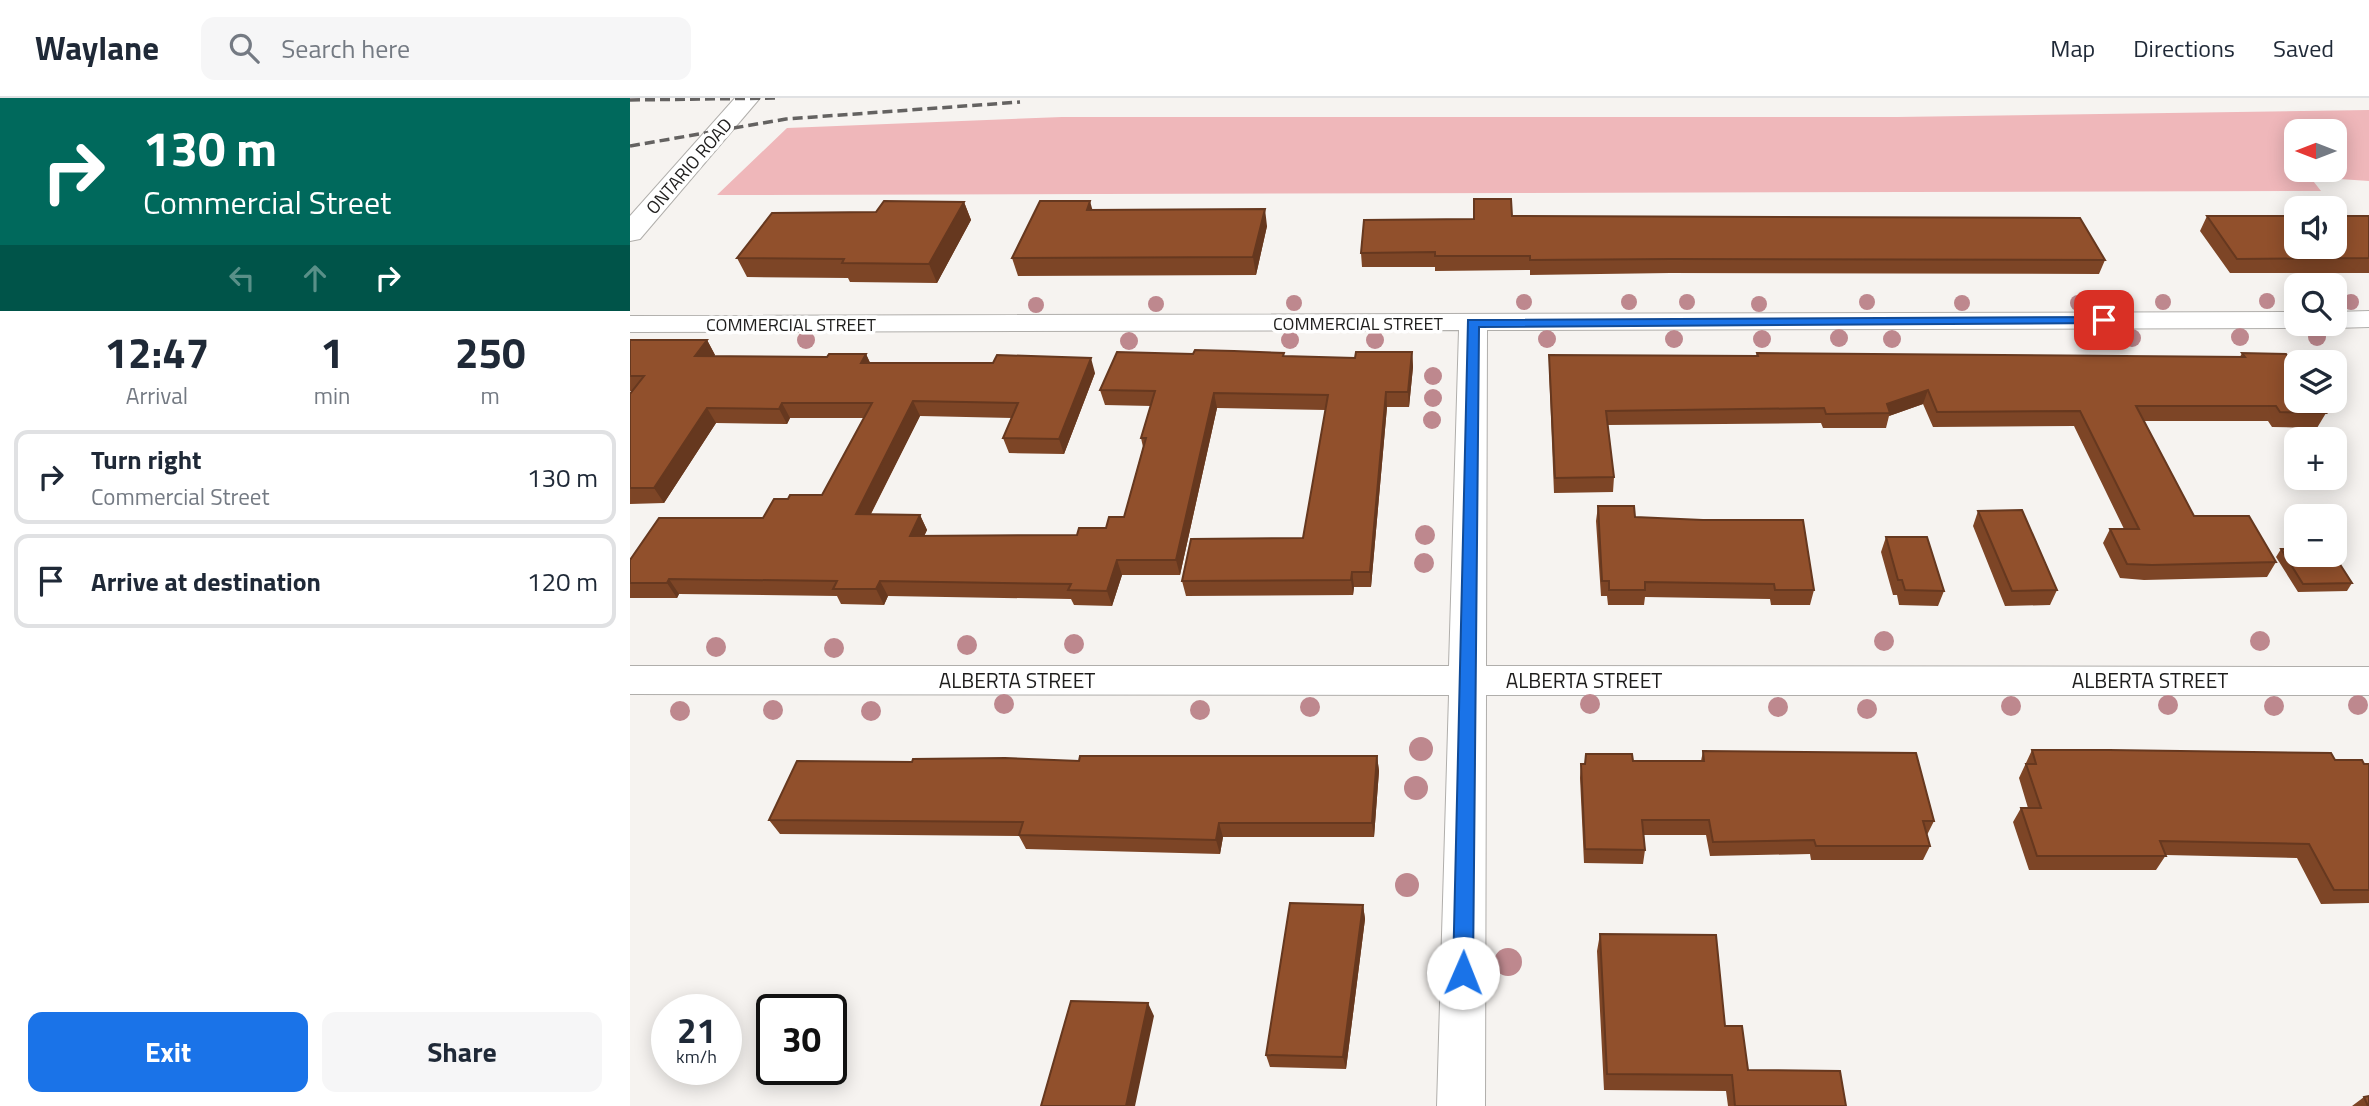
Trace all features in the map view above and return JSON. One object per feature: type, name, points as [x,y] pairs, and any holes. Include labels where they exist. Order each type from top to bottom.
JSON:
[{"type":"main road","name":"ONTARIO ROAD","points":[[630,233],[748,98]]},
{"type":"street","points":[[2347,320],[2369,319]]},
{"type":"street","name":"COMMERCIAL STREET","points":[[630,324],[2284,320]]},
{"type":"street","points":[[1461,1106],[1473,323]]},
{"type":"street","name":"ALBERTA STREET","points":[[630,680],[2369,681]]},
{"type":"shaded area","points":[[2369,110],[2369,181],[2347,180],[2347,119],[2284,119],[2284,182],[2314,182],[2321,191],[717,195],[787,128],[1062,117],[1897,117]]},
{"type":"building","points":[[1474,199],[1511,199],[1512,216],[2080,218],[2105,260],[1530,260],[1530,256],[1435,256],[1435,252],[1361,253],[1364,220],[1474,219]]},
{"type":"building","points":[[884,201],[964,202],[929,264],[842,263],[844,259],[737,258],[772,213],[876,212]]},
{"type":"building","points":[[1040,201],[1090,201],[1087,210],[1265,209],[1253,257],[1012,258]]},
{"type":"building","points":[[2207,216],[2284,216],[2284,259],[2237,259]]},
{"type":"building","points":[[2347,216],[2369,216],[2369,258],[2347,258]]},
{"type":"building","points":[[630,340],[707,340],[695,356],[827,357],[829,354],[866,354],[861,363],[993,363],[997,355],[1091,358],[1059,439],[1003,438],[1018,403],[913,401],[856,514],[920,515],[910,536],[1077,535],[1079,528],[1106,528],[1109,517],[1124,517],[1146,438],[1141,438],[1155,391],[1100,390],[1117,352],[1193,354],[1195,350],[1355,358],[1356,352],[1412,352],[1408,392],[1386,392],[1370,572],[1352,572],[1351,580],[1182,581],[1191,539],[1303,538],[1328,395],[1214,393],[1176,560],[1117,560],[1107,591],[1068,590],[1071,584],[880,581],[876,589],[833,589],[837,581],[669,579],[667,583],[630,583],[630,560],[659,518],[763,518],[774,499],[788,499],[790,495],[822,495],[872,403],[782,403],[779,409],[707,408],[654,488],[630,488],[630,394],[644,376],[630,376]]},
{"type":"building","points":[[1757,353],[2245,357],[2242,353],[2284,354],[2284,412],[2280,412],[2276,406],[2136,406],[2194,516],[2249,516],[2276,562],[2127,564],[2110,529],[2139,529],[2080,411],[1937,412],[1928,390],[1887,404],[1890,413],[1826,414],[1824,408],[1606,411],[1614,477],[1555,478],[1549,355],[1758,356]]},
{"type":"building","points":[[1598,506],[1634,506],[1635,517],[1803,520],[1814,590],[1775,590],[1774,584],[1645,582],[1645,590],[1609,590],[1609,581],[1602,581]]},
{"type":"building","points":[[2022,510],[2057,590],[2012,591],[1978,511]]},
{"type":"building","points":[[1886,537],[1927,537],[1944,591],[1905,590],[1902,580],[1898,580]]},
{"type":"building","points":[[2292,567],[2342,567],[2352,583],[2303,584]]},
{"type":"building","points":[[2032,750],[2331,753],[2335,760],[2362,760],[2364,764],[2369,764],[2369,890],[2334,890],[2309,844],[2160,841],[2166,856],[2037,856],[2021,808],[2041,808],[2026,764],[2036,764]]},
{"type":"building","points":[[1703,751],[1916,753],[1934,821],[1923,821],[1930,846],[1816,846],[1814,840],[1713,842],[1709,820],[1642,820],[1645,850],[1585,849],[1581,764],[1585,764],[1586,754],[1632,754],[1633,761],[1704,761]]},
{"type":"building","points":[[1080,756],[1377,756],[1372,823],[1219,823],[1216,840],[1019,835],[1023,822],[769,820],[797,761],[912,762],[913,759],[1005,758],[1079,761]]},
{"type":"building","points":[[1290,903],[1363,905],[1343,1057],[1266,1055]]},
{"type":"building","points":[[1600,934],[1716,935],[1725,1026],[1742,1026],[1748,1070],[1840,1071],[1846,1106],[1735,1106],[1732,1075],[1607,1074]]},
{"type":"building","points":[[1071,1001],[1148,1003],[1126,1106],[1041,1106]]},
{"type":"railway","points":[[630,100],[780,98]]},
{"type":"railway","points":[[630,146],[786,119],[1020,102]]},
{"type":"route","points":[[1463,973],[1473,323],[2104,320]]}]
